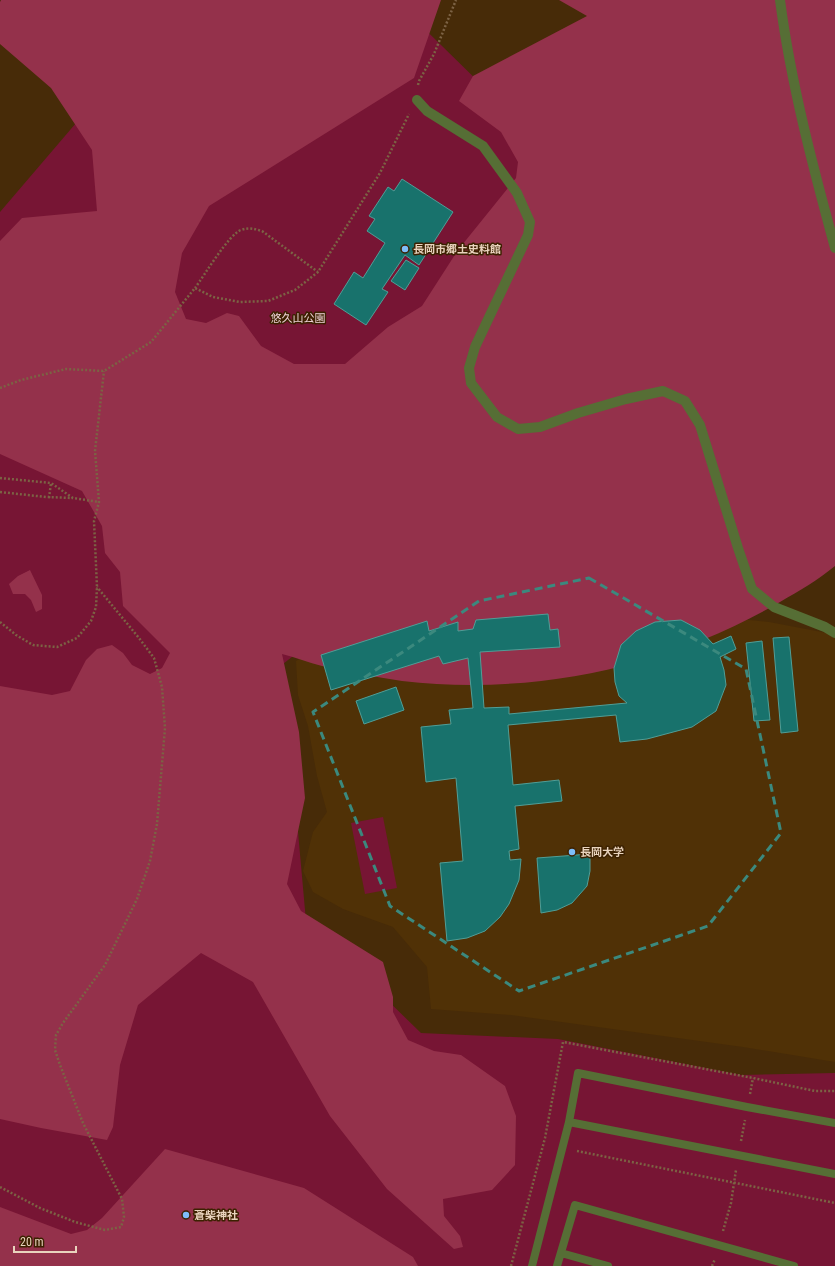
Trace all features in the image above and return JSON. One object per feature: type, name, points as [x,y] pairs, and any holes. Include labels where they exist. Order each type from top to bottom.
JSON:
[{"type":"street","points":[[780,0],[786,42],[816,180],[835,248]]},
{"type":"street","points":[[416,100],[427,111],[483,146],[517,193],[530,222],[528,235],[475,347],[469,368],[472,383],[497,417],[518,429],[540,428],[626,399],[663,391],[685,401],[700,425],[752,589],[774,607],[825,627],[835,633]]},
{"type":"lane","points":[[532,1266],[569,1122],[578,1072],[835,1124]]},
{"type":"lane","points":[[569,1122],[835,1174]]},
{"type":"lane","points":[[557,1266],[575,1205],[794,1266]]},
{"type":"lane","points":[[561,1253],[608,1266]]},
{"type":"path","points":[[195,288],[213,297],[240,302],[268,300],[295,290],[318,272],[380,173],[416,100],[419,81],[434,54],[456,0]]},
{"type":"path","points":[[0,388],[21,380],[66,369],[104,371],[151,342],[195,288],[231,237],[240,230],[252,228],[262,231],[318,272]]},
{"type":"path","points":[[0,622],[16,635],[33,645],[57,647],[77,638],[90,622],[96,607],[97,587],[94,521],[99,502],[95,451],[104,371]]},
{"type":"path","points":[[0,478],[51,483],[73,498]]},
{"type":"path","points":[[49,498],[51,483]]},
{"type":"path","points":[[0,492],[49,498],[73,498],[99,502]]},
{"type":"path","points":[[0,1187],[40,1208],[68,1219],[104,1230],[120,1227],[124,1216],[122,1200],[83,1123],[60,1065],[55,1050],[56,1035],[63,1022],[105,965],[137,899],[150,861],[157,824],[165,728],[162,687],[154,658],[140,638],[97,587]]},
{"type":"path","points":[[510,1266],[545,1138],[563,1042],[815,1091],[835,1091]]},
{"type":"path","points":[[712,1266],[731,1203],[753,1078]]},
{"type":"path","points":[[571,1150],[835,1203]]},
{"type":"highlighted area","points":[[589,578],[746,669],[781,833],[708,926],[519,991],[390,906],[313,712],[479,601]]},
{"type":"shaded area","name":"悠久山公園","points":[[1,0],[441,0],[414,78],[209,206],[182,253],[175,292],[186,319],[206,323],[227,313],[239,316],[261,346],[294,364],[345,364],[388,327],[422,306],[458,250],[516,178],[518,162],[501,132],[459,101],[473,76],[587,16],[559,0],[835,0],[835,566],[815,581],[780,602],[736,625],[691,644],[645,660],[597,672],[549,680],[500,684],[451,685],[402,681],[322,666],[282,654],[299,732],[305,798],[287,884],[301,911],[383,962],[393,997],[393,1012],[408,1040],[434,1051],[461,1055],[505,1086],[516,1116],[515,1165],[492,1190],[443,1199],[444,1216],[460,1236],[463,1247],[454,1249],[387,1189],[330,1116],[253,982],[201,953],[138,1005],[120,1065],[113,1127],[107,1140],[0,1119],[0,686],[52,695],[70,691],[86,660],[97,649],[112,645],[123,653],[132,665],[150,674],[162,668],[170,653],[123,606],[120,572],[105,553],[102,526],[82,491],[0,454],[0,241],[22,218],[97,211],[92,150],[51,88],[0,44]]},
{"type":"shaded area","points":[[30,570],[42,595],[42,609],[36,612],[31,600],[25,594],[13,594],[9,584],[18,576]]},
{"type":"shaded area","name":"長岡大学","points":[[729,618],[769,622],[827,633],[835,637],[835,1062],[743,1047],[511,1015],[431,1009],[427,967],[393,927],[343,909],[313,892],[303,871],[313,832],[327,812],[317,776],[308,726],[298,695],[296,661],[343,633]]},
{"type":"shaded area","name":"蒼柴神社","points":[[165,1149],[304,1188],[413,1257],[418,1266],[0,1266],[0,1207],[71,1234],[87,1230],[102,1218]]},
{"type":"green space","name":"悠久山公園","points":[[395,0],[667,266],[355,607],[283,664],[306,921],[421,1033],[558,1039],[741,1075],[835,1073],[835,1266],[0,1266],[0,212],[100,95]]},
{"type":"green space","points":[[383,817],[397,888],[365,894],[351,823]]},
{"type":"building","name":"長岡市郷土史料館","points":[[402,179],[453,212],[419,265],[405,255],[382,289],[388,292],[366,325],[334,304],[354,272],[363,278],[385,243],[367,231],[375,219],[369,216],[388,187],[394,191]]},
{"type":"building","points":[[406,260],[419,268],[405,290],[391,281]]},
{"type":"building","points":[[548,614],[550,630],[558,629],[560,647],[480,652],[484,708],[509,707],[509,714],[627,703],[619,696],[615,682],[614,668],[621,645],[636,631],[655,622],[681,620],[700,630],[713,644],[731,636],[736,649],[720,657],[726,685],[716,711],[692,727],[647,739],[620,742],[616,715],[508,725],[513,785],[559,780],[562,801],[515,806],[519,849],[509,851],[510,860],[521,859],[519,880],[509,904],[500,917],[485,931],[467,938],[447,941],[440,863],[463,861],[456,778],[426,782],[421,727],[451,724],[449,710],[473,708],[468,658],[443,664],[439,656],[331,690],[321,655],[427,621],[429,631],[458,622],[458,631],[473,629],[476,620]]},
{"type":"building","points":[[789,637],[798,731],[781,733],[773,638]]},
{"type":"building","points":[[762,641],[770,720],[754,721],[746,643]]},
{"type":"building","points":[[396,687],[404,710],[364,724],[356,701]]},
{"type":"building","points":[[590,854],[590,871],[587,886],[572,903],[557,910],[541,913],[537,858]]},
{"type":"place","name":"長岡市郷土史料館","points":[[405,249]]},
{"type":"place","name":"長岡大学","points":[[572,852]]},
{"type":"place","name":"蒼柴神社","points":[[186,1215]]}]
